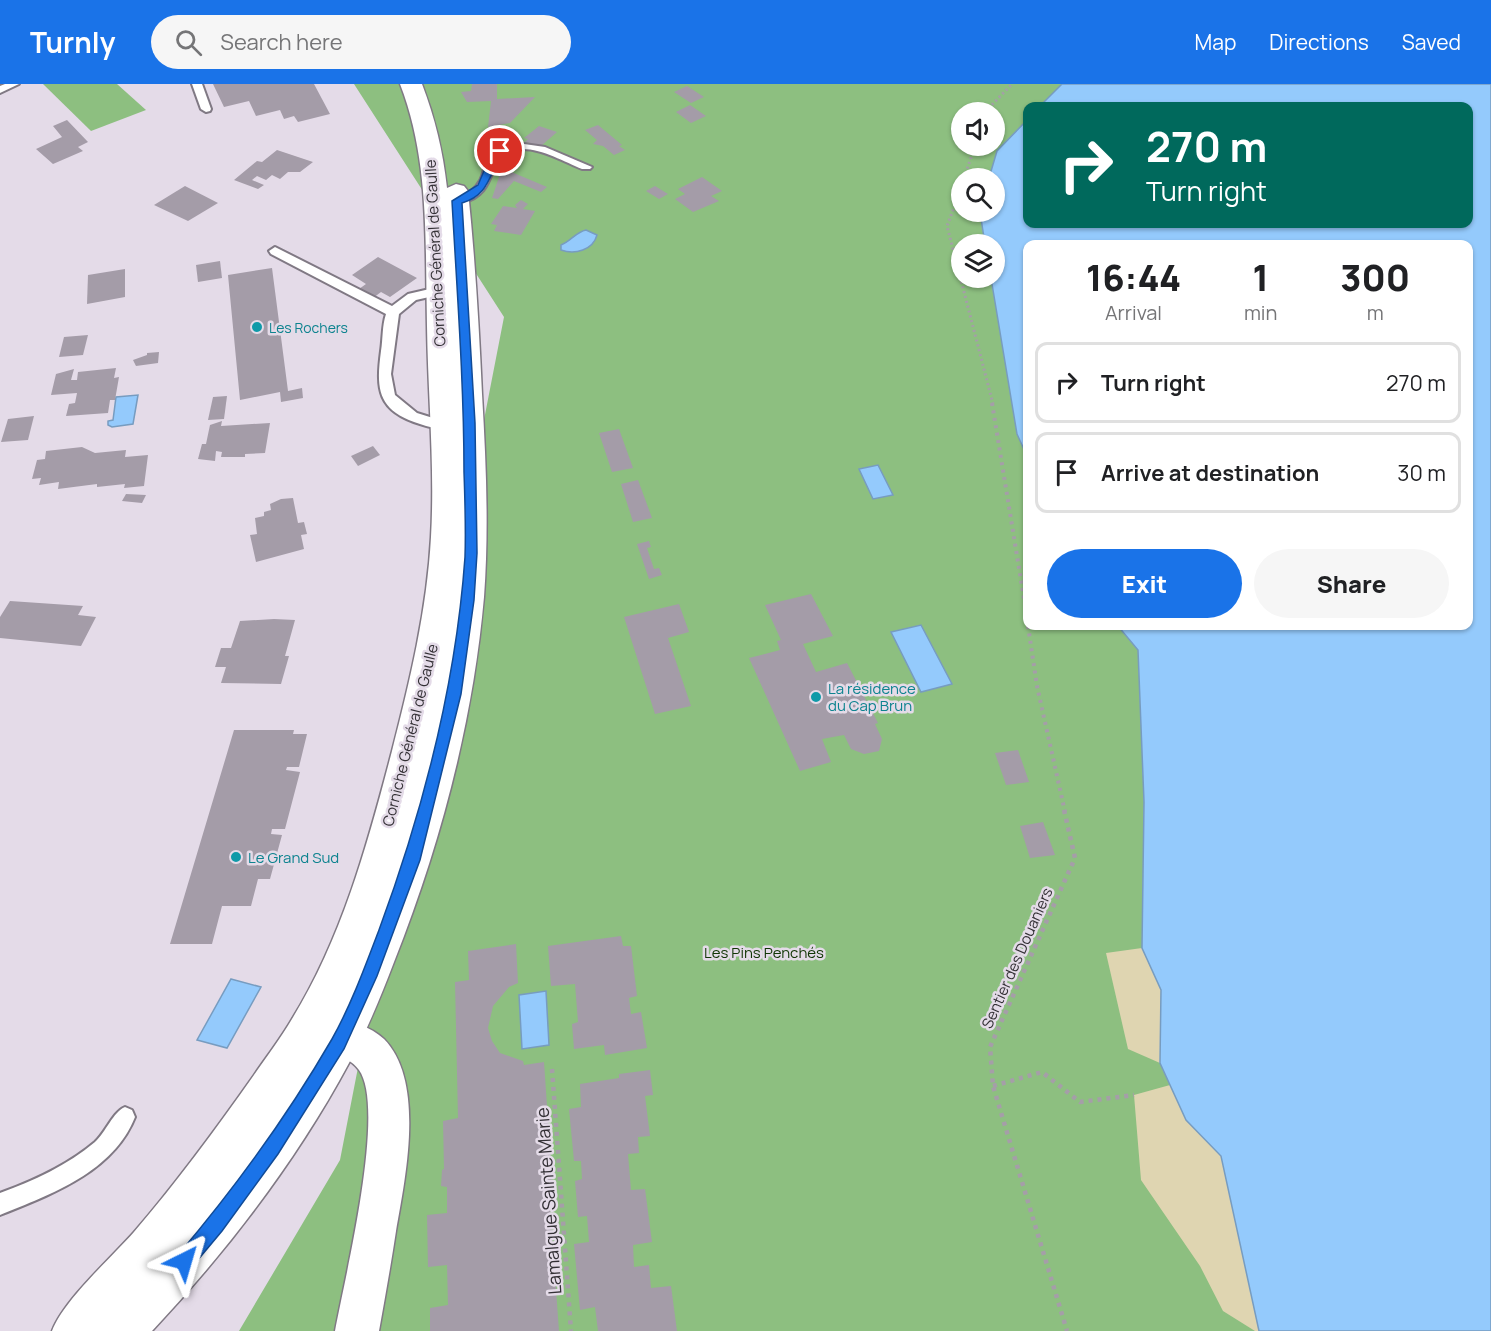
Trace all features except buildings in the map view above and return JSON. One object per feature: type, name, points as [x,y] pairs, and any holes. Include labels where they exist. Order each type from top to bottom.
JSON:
[{"type":"main road","name":"Corniche Général de Gaulle","points":[[411,84],[424,124],[431,161],[446,203]]},
{"type":"main road","name":"Corniche Général de Gaulle","points":[[122,1331],[148,1304],[229,1206],[305,1098],[325,1033],[346,948],[399,793],[440,603],[457,424],[446,203],[445,121],[431,84]]},
{"type":"main road","name":"Corniche Général de Gaulle","points":[[74,1331],[170,1221],[234,1139],[325,1033]]},
{"type":"main road","points":[[325,1033],[355,1043],[373,1056],[386,1090],[390,1135],[357,1331]]},
{"type":"lane","points":[[0,90],[14,84]]},
{"type":"lane","points":[[196,84],[206,109]]},
{"type":"lane","points":[[446,203],[478,191],[486,181],[496,154],[513,147],[539,149],[586,167]]},
{"type":"lane","points":[[274,251],[393,312]]},
{"type":"lane","points":[[451,289],[412,297],[393,312],[385,378],[388,395],[410,414],[457,424]]},
{"type":"lane","points":[[0,1204],[29,1192],[87,1159],[113,1137],[125,1117]]},
{"type":"path","points":[[994,102],[1012,84]]},
{"type":"path","name":"Sentier des Douaniers","points":[[951,215],[947,226],[997,421],[1023,591]]},
{"type":"path","name":"Sentier des Douaniers","points":[[1029,630],[1037,686],[1075,858],[990,1047],[993,1086],[1067,1331]]},
{"type":"path","name":"Lamalgue Sainte Marie","points":[[552,1069],[571,1331]]},
{"type":"path","points":[[993,1086],[1042,1072],[1080,1102],[1134,1095]]},
{"type":"green space","points":[[43,84],[117,84],[146,110],[91,131]]},
{"type":"green space","name":"Les Pins Penchés","points":[[354,84],[1062,84],[1044,102],[1023,102],[1023,124],[1005,143],[1005,102],[951,102],[951,156],[996,156],[992,168],[951,168],[951,222],[982,222],[983,234],[951,234],[951,288],[993,288],[1017,434],[1023,447],[1023,630],[1121,630],[1138,650],[1144,802],[1142,948],[1161,990],[1160,1063],[1186,1120],[1221,1156],[1259,1331],[239,1331],[340,1160],[504,317]]},
{"type":"sand","points":[[1142,948],[1161,990],[1160,1063],[1128,1049],[1106,953]]},
{"type":"sand","points":[[1170,1085],[1187,1120],[1221,1156],[1259,1331],[1255,1331],[1223,1311],[1200,1266],[1141,1180],[1134,1095]]},
{"type":"water","points":[[1062,84],[1491,84],[1491,1331],[1259,1331],[1221,1156],[1186,1120],[1160,1063],[1161,990],[1142,948],[1144,802],[1138,650],[1121,630],[1473,630],[1473,240],[1023,240],[1023,447],[1017,434],[993,288],[1005,288],[1005,234],[983,234],[982,222],[1005,222],[1005,168],[992,168],[996,156],[1005,156],[1005,143],[1023,124],[1023,228],[1473,228],[1473,102],[1044,102]]},
{"type":"water","points":[[586,230],[597,235],[588,248],[572,252],[561,250],[561,245]]},
{"type":"water","points":[[138,395],[133,424],[112,427],[108,425],[108,421],[113,420],[116,397]]},
{"type":"water","points":[[878,465],[893,495],[873,499],[859,469]]},
{"type":"water","points":[[921,625],[952,684],[921,692],[891,632]]},
{"type":"water","points":[[231,979],[261,987],[227,1048],[197,1040]]},
{"type":"water","points":[[546,991],[549,1045],[522,1049],[519,995]]},
{"type":"place","name":"Les Rochers","points":[[257,327]]},
{"type":"place","name":"La résidence du Cap Brun","points":[[816,697]]},
{"type":"place","name":"Le Grand Sud","points":[[236,857]]},
{"type":"route","points":[[184,1261],[216,1225],[272,1148],[338,1043],[369,976],[412,860],[454,694],[468,600],[472,521],[470,423],[457,201],[466,199],[482,187],[493,159],[500,151]]}]
